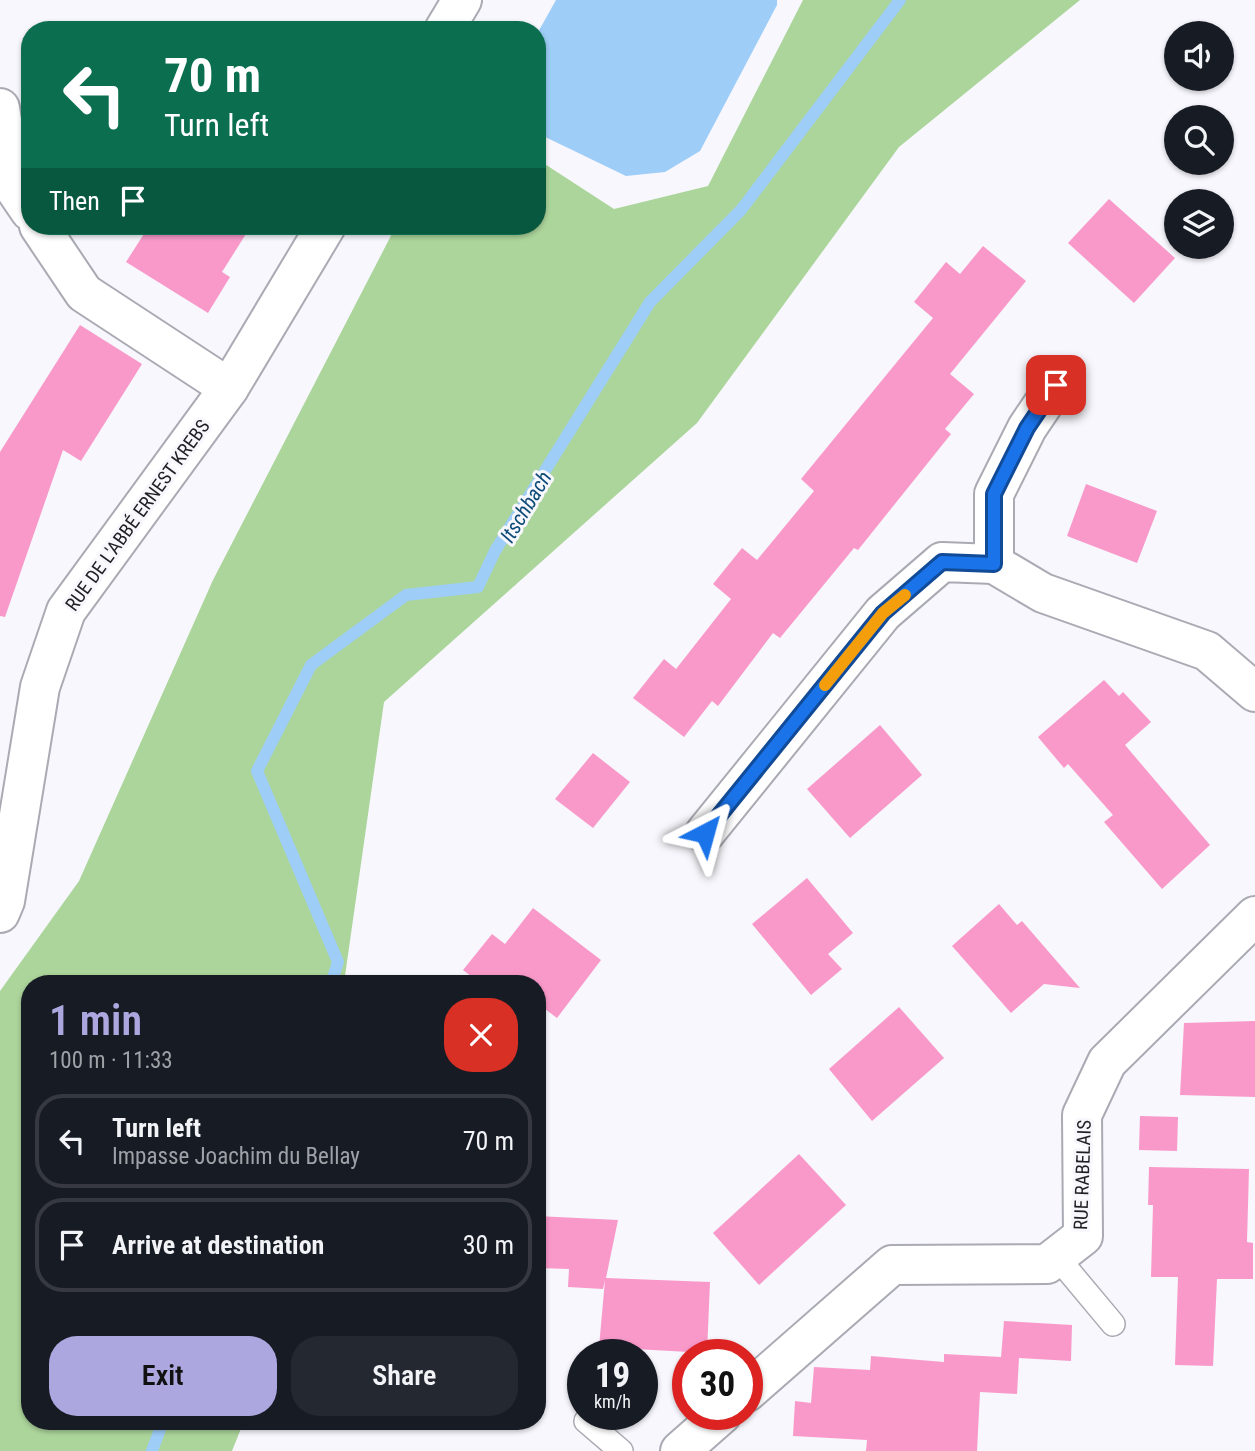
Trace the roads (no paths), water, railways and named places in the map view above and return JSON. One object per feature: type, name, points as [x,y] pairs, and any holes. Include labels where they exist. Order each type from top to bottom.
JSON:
[{"type":"street","points":[[449,21],[462,0]]},
{"type":"street","points":[[0,108],[13,186],[21,198]]},
{"type":"street","points":[[45,235],[83,293],[229,388]]},
{"type":"street","name":"RUE DE L'ABBÉ ERNEST KREBS","points":[[0,914],[5,901],[40,687],[66,611],[229,388],[321,235]]},
{"type":"street","points":[[994,564],[994,494],[1027,428],[1056,385]]},
{"type":"street","points":[[705,833],[883,613],[942,562],[994,564],[1044,593],[1208,651],[1255,692]]},
{"type":"street","name":"RUE RABELAIS","points":[[763,1378],[892,1265],[1046,1265],[1083,1236],[1082,1115],[1107,1062],[1255,916]]},
{"type":"street","points":[[680,1451],[704,1430]]},
{"type":"lane","points":[[1056,1257],[1113,1324]]},
{"type":"lane","points":[[596,1430],[621,1451]]},
{"type":"water","points":[[556,0],[777,0],[777,5],[700,151],[665,172],[626,176],[546,137],[544,21]]},
{"type":"waterway","name":"Itschbach","points":[[334,975],[338,962],[257,771],[311,665],[406,595],[478,587],[495,551],[650,302],[741,210],[900,0]]},
{"type":"waterway","name":"Itschbach","points":[[152,1451],[160,1430]]}]
